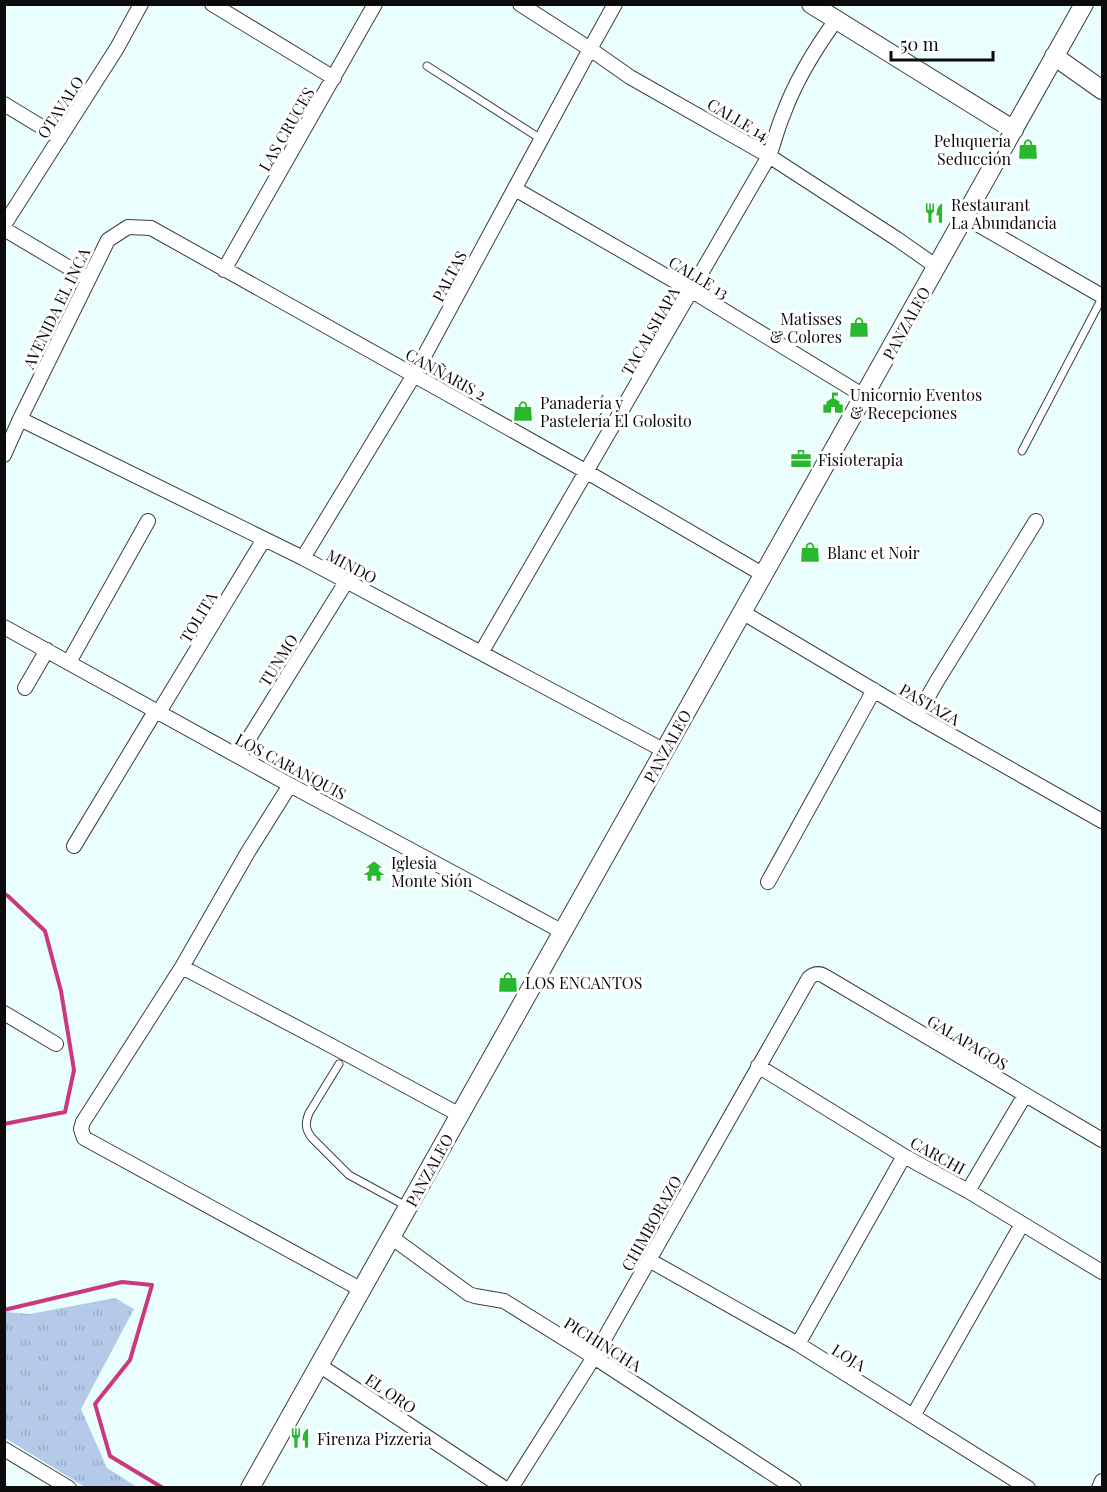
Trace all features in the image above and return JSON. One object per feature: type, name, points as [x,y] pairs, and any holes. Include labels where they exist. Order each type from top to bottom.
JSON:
[{"type":"street","name":"OTAVALO","points":[[4,225],[117,48],[141,4]]},
{"type":"street","points":[[212,4],[334,78]]},
{"type":"street","name":"LAS CRUCES","points":[[224,270],[375,4]]},
{"type":"street","name":"CALLE 14","points":[[520,4],[630,77],[770,156],[937,267]]},
{"type":"street","name":"PALTAS","points":[[303,558],[414,375],[615,4]]},
{"type":"street","points":[[811,4],[1014,130]]},
{"type":"street","name":"PANZALEO","points":[[250,1488],[1084,4]]},
{"type":"street","name":"TACALSHAPA","points":[[481,653],[770,156],[783,115],[799,81],[817,47],[836,20]]},
{"type":"street","points":[[1054,56],[1102,90]]},
{"type":"street","points":[[4,104],[60,138]]},
{"type":"street","name":"CALLE 13","points":[[515,189],[692,291],[864,396]]},
{"type":"street","points":[[965,217],[1102,297]]},
{"type":"street","name":"CANÑARIS 2","points":[[108,240],[129,227],[151,228],[587,472],[764,575]]},
{"type":"street","points":[[4,230],[88,279]]},
{"type":"street","name":"AVENIDA EL INCA","points":[[4,455],[108,240]]},
{"type":"street","name":"MINDO","points":[[20,419],[303,558],[664,751]]},
{"type":"street","points":[[69,662],[148,521]]},
{"type":"street","points":[[917,716],[1036,521]]},
{"type":"street","name":"TOLITA","points":[[74,846],[264,539]]},
{"type":"street","name":"TUNMO","points":[[238,756],[346,582]]},
{"type":"street","name":"PASTAZA","points":[[742,612],[917,716],[1102,821]]},
{"type":"street","name":"LOS CARANQUIS","points":[[4,627],[563,932]]},
{"type":"street","points":[[25,688],[47,650]]},
{"type":"street","points":[[768,882],[874,690]]},
{"type":"street","points":[[290,784],[182,968],[83,1122],[81,1134],[84,1138],[362,1290]]},
{"type":"street","points":[[182,968],[330,1044],[460,1115]]},
{"type":"street","name":"CHIMBORAZO","points":[[511,1488],[594,1357],[809,978],[817,974]]},
{"type":"street","name":"GALAPAGOS","points":[[817,974],[826,977],[1102,1140]]},
{"type":"street","points":[[4,1013],[56,1044]]},
{"type":"street","name":"CARCHI","points":[[758,1066],[1102,1272]]},
{"type":"street","points":[[968,1191],[1025,1095]]},
{"type":"street","points":[[798,1344],[904,1155]]},
{"type":"street","points":[[913,1416],[1022,1224]]},
{"type":"street","name":"PICHINCHA","points":[[391,1237],[469,1294],[504,1300],[794,1488]]},
{"type":"street","name":"LOJA","points":[[649,1260],[798,1344],[1028,1488]]},
{"type":"street","name":"EL ORO","points":[[319,1365],[504,1488]]},
{"type":"street","points":[[4,1449],[69,1488]]},
{"type":"lane","points":[[427,66],[541,139]]},
{"type":"lane","points":[[1022,451],[1102,297]]},
{"type":"lane","points":[[339,1064],[309,1113],[306,1120],[307,1132],[349,1175],[408,1207]]},
{"type":"green space","points":[[115,1298],[134,1309],[81,1409],[107,1468],[137,1487],[85,1487],[5,1438],[5,1312],[30,1314]]},
{"type":"waterway","points":[[4,894],[45,931],[61,991],[74,1070],[65,1112],[4,1124]]},
{"type":"waterway","points":[[4,1310],[122,1282],[152,1285],[130,1360],[95,1404],[110,1456],[163,1488]]},
{"type":"place","name":"Peluquería Seducción","points":[[1028,149]]},
{"type":"place","name":"Restaurant La Abundancia","points":[[934,213]]},
{"type":"place","name":"Matisses & Colores","points":[[859,327]]},
{"type":"place","name":"Unicornio Eventos & Recepciones","points":[[833,403]]},
{"type":"place","name":"Panadería y Pastelería El Golosito","points":[[523,411]]},
{"type":"place","name":"Fisioterapia","points":[[801,459]]},
{"type":"place","name":"Blanc et Noir","points":[[810,552]]},
{"type":"place","name":"Iglesia Monte Sión","points":[[374,871]]},
{"type":"place","name":"LOS ENCANTOS","points":[[508,982]]},
{"type":"place","name":"Firenza Pizzeria","points":[[300,1438]]}]
